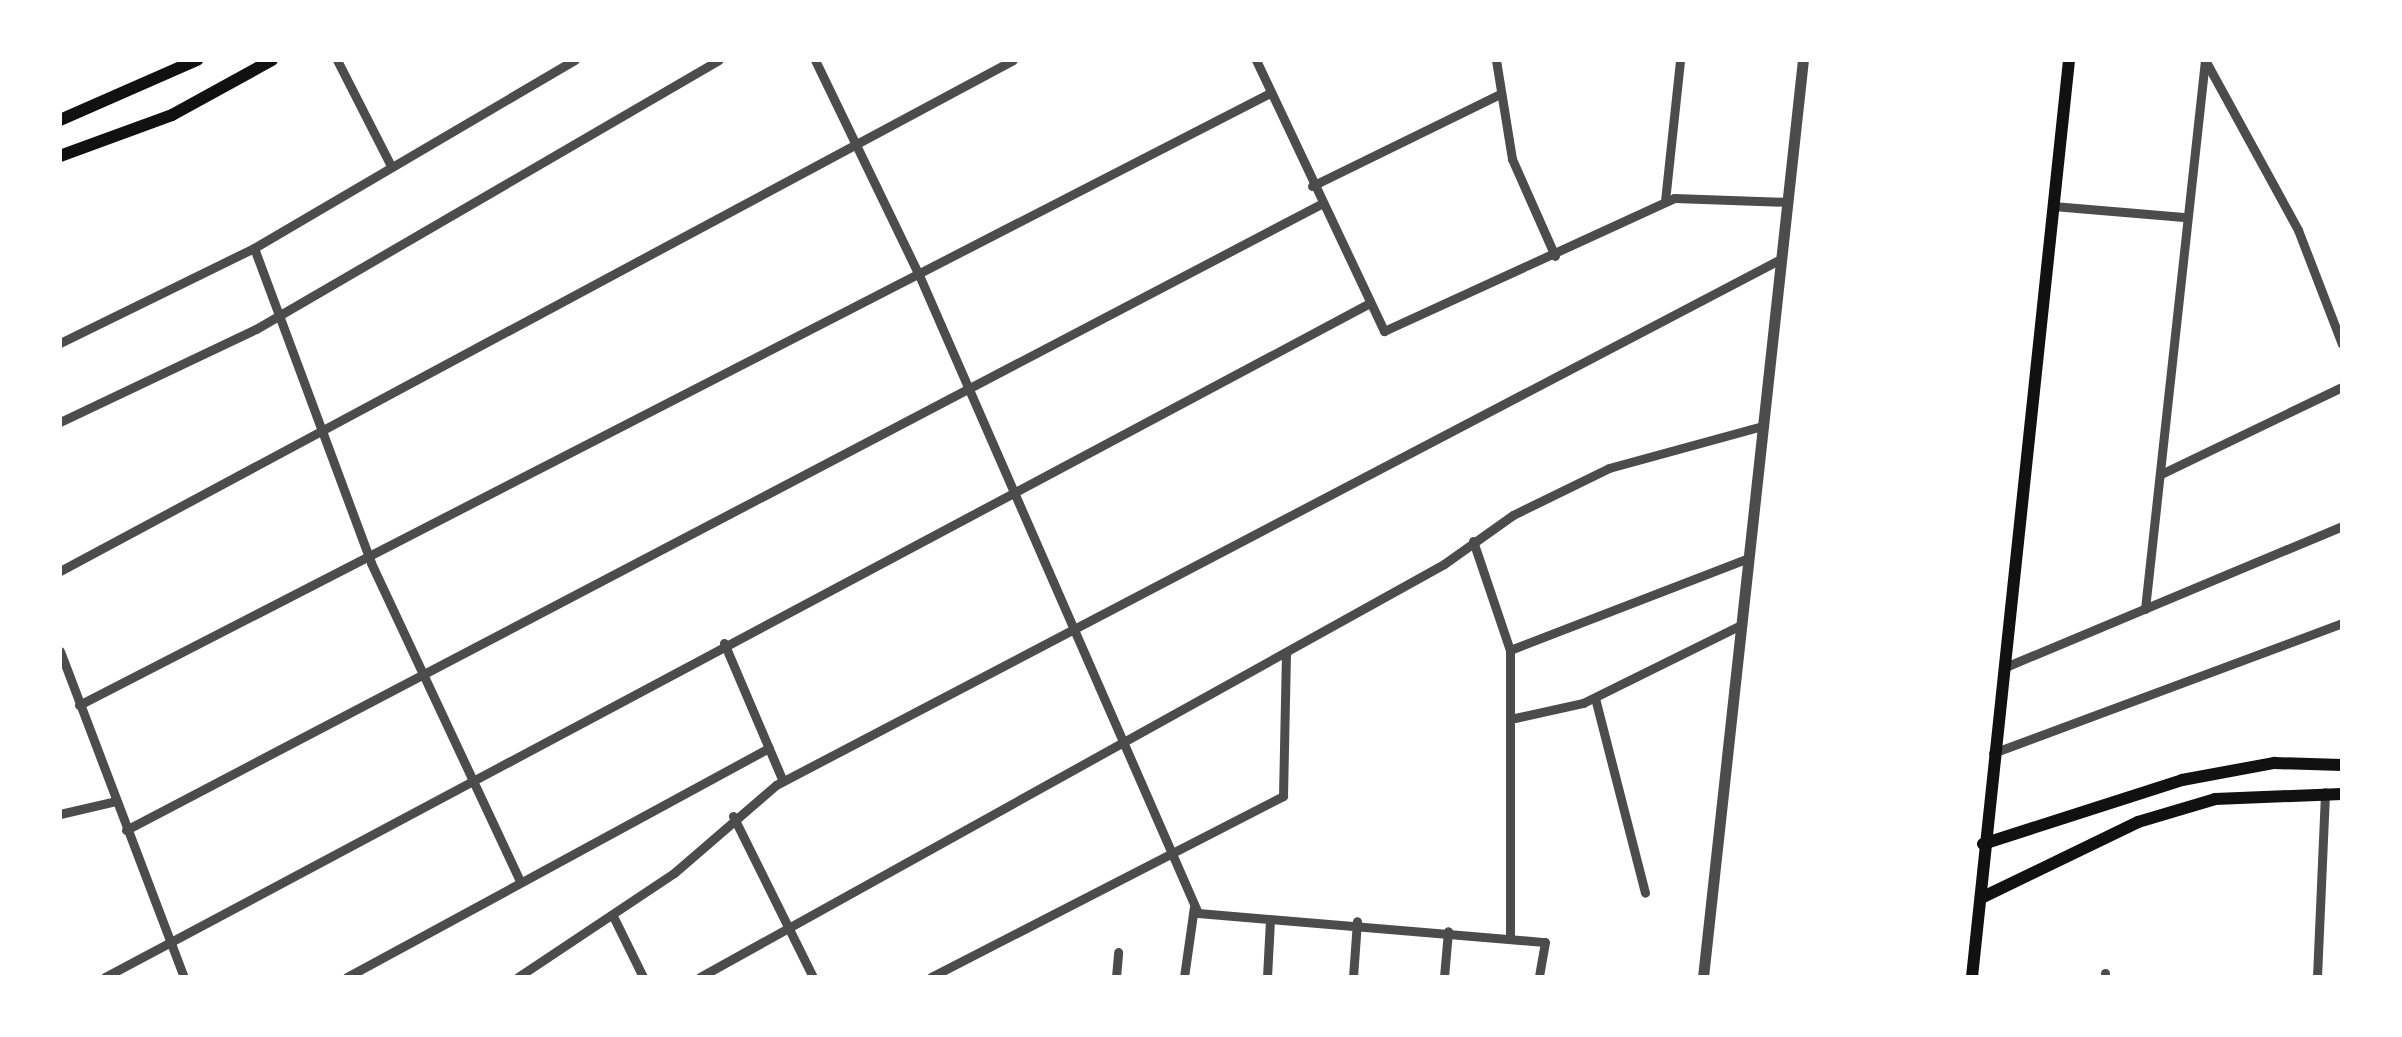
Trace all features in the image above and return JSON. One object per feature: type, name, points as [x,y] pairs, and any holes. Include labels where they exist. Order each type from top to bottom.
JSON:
[{"type":"main road","points":[[60,120],[197,60]]},
{"type":"main road","points":[[60,156],[172,115],[272,60]]},
{"type":"main road","points":[[1972,977],[2001,669],[2069,60]]},
{"type":"main road","points":[[1983,844],[2182,780],[2274,763],[2342,764]]},
{"type":"main road","points":[[1982,898],[2138,822],[2215,799],[2342,794]]},
{"type":"street","points":[[337,60],[391,166]]},
{"type":"street","points":[[60,344],[254,248],[575,60]]},
{"type":"street","points":[[60,422],[280,314],[719,60]]},
{"type":"street","points":[[815,60],[920,274],[1006,490],[1074,626],[1194,907],[1184,977]]},
{"type":"street","points":[[60,572],[1013,60]]},
{"type":"street","points":[[1256,60],[1368,304],[1391,332],[1665,201],[1788,202]]},
{"type":"street","points":[[1496,60],[1498,95],[1512,159],[1554,256]]},
{"type":"street","points":[[1665,201],[1680,60]]},
{"type":"street","points":[[1703,977],[1803,60]]},
{"type":"street","points":[[2145,609],[2184,217],[2205,60]]},
{"type":"street","points":[[2205,60],[2298,230],[2342,344]]},
{"type":"street","points":[[79,705],[1270,92]]},
{"type":"street","points":[[1312,186],[1498,95]]},
{"type":"street","points":[[126,830],[966,386],[1320,204]]},
{"type":"street","points":[[2053,206],[2184,217]]},
{"type":"street","points":[[254,248],[369,555],[520,881]]},
{"type":"street","points":[[518,977],[613,916],[733,816],[782,781],[1782,259]]},
{"type":"street","points":[[104,977],[1006,490],[1368,304]]},
{"type":"street","points":[[2161,474],[2342,387]]},
{"type":"street","points":[[700,977],[1124,744],[1286,653],[1473,540],[1609,468],[1763,426]]},
{"type":"street","points":[[2001,669],[2342,526]]},
{"type":"street","points":[[1473,540],[1510,650],[1516,718],[1510,938]]},
{"type":"street","points":[[1510,650],[1748,558]]},
{"type":"street","points":[[1993,753],[2342,623]]},
{"type":"street","points":[[1516,718],[1595,698],[1741,626]]},
{"type":"street","points":[[724,642],[782,781]]},
{"type":"street","points":[[60,651],[168,944],[184,977]]},
{"type":"street","points":[[931,977],[1283,796],[1286,653]]},
{"type":"street","points":[[60,696],[75,693]]},
{"type":"street","points":[[1595,698],[1645,892]]},
{"type":"street","points":[[350,976],[769,748]]},
{"type":"street","points":[[2317,977],[2324,792]]},
{"type":"street","points":[[60,814],[116,801]]},
{"type":"street","points":[[733,816],[792,926],[814,977]]},
{"type":"street","points":[[1194,907],[1212,919],[1357,921],[1544,942],[1539,977]]},
{"type":"street","points":[[613,916],[643,977]]},
{"type":"street","points":[[1266,977],[1270,920]]},
{"type":"street","points":[[1354,977],[1357,921]]},
{"type":"street","points":[[1444,977],[1448,931]]},
{"type":"street","points":[[1116,977],[1118,952]]}]
